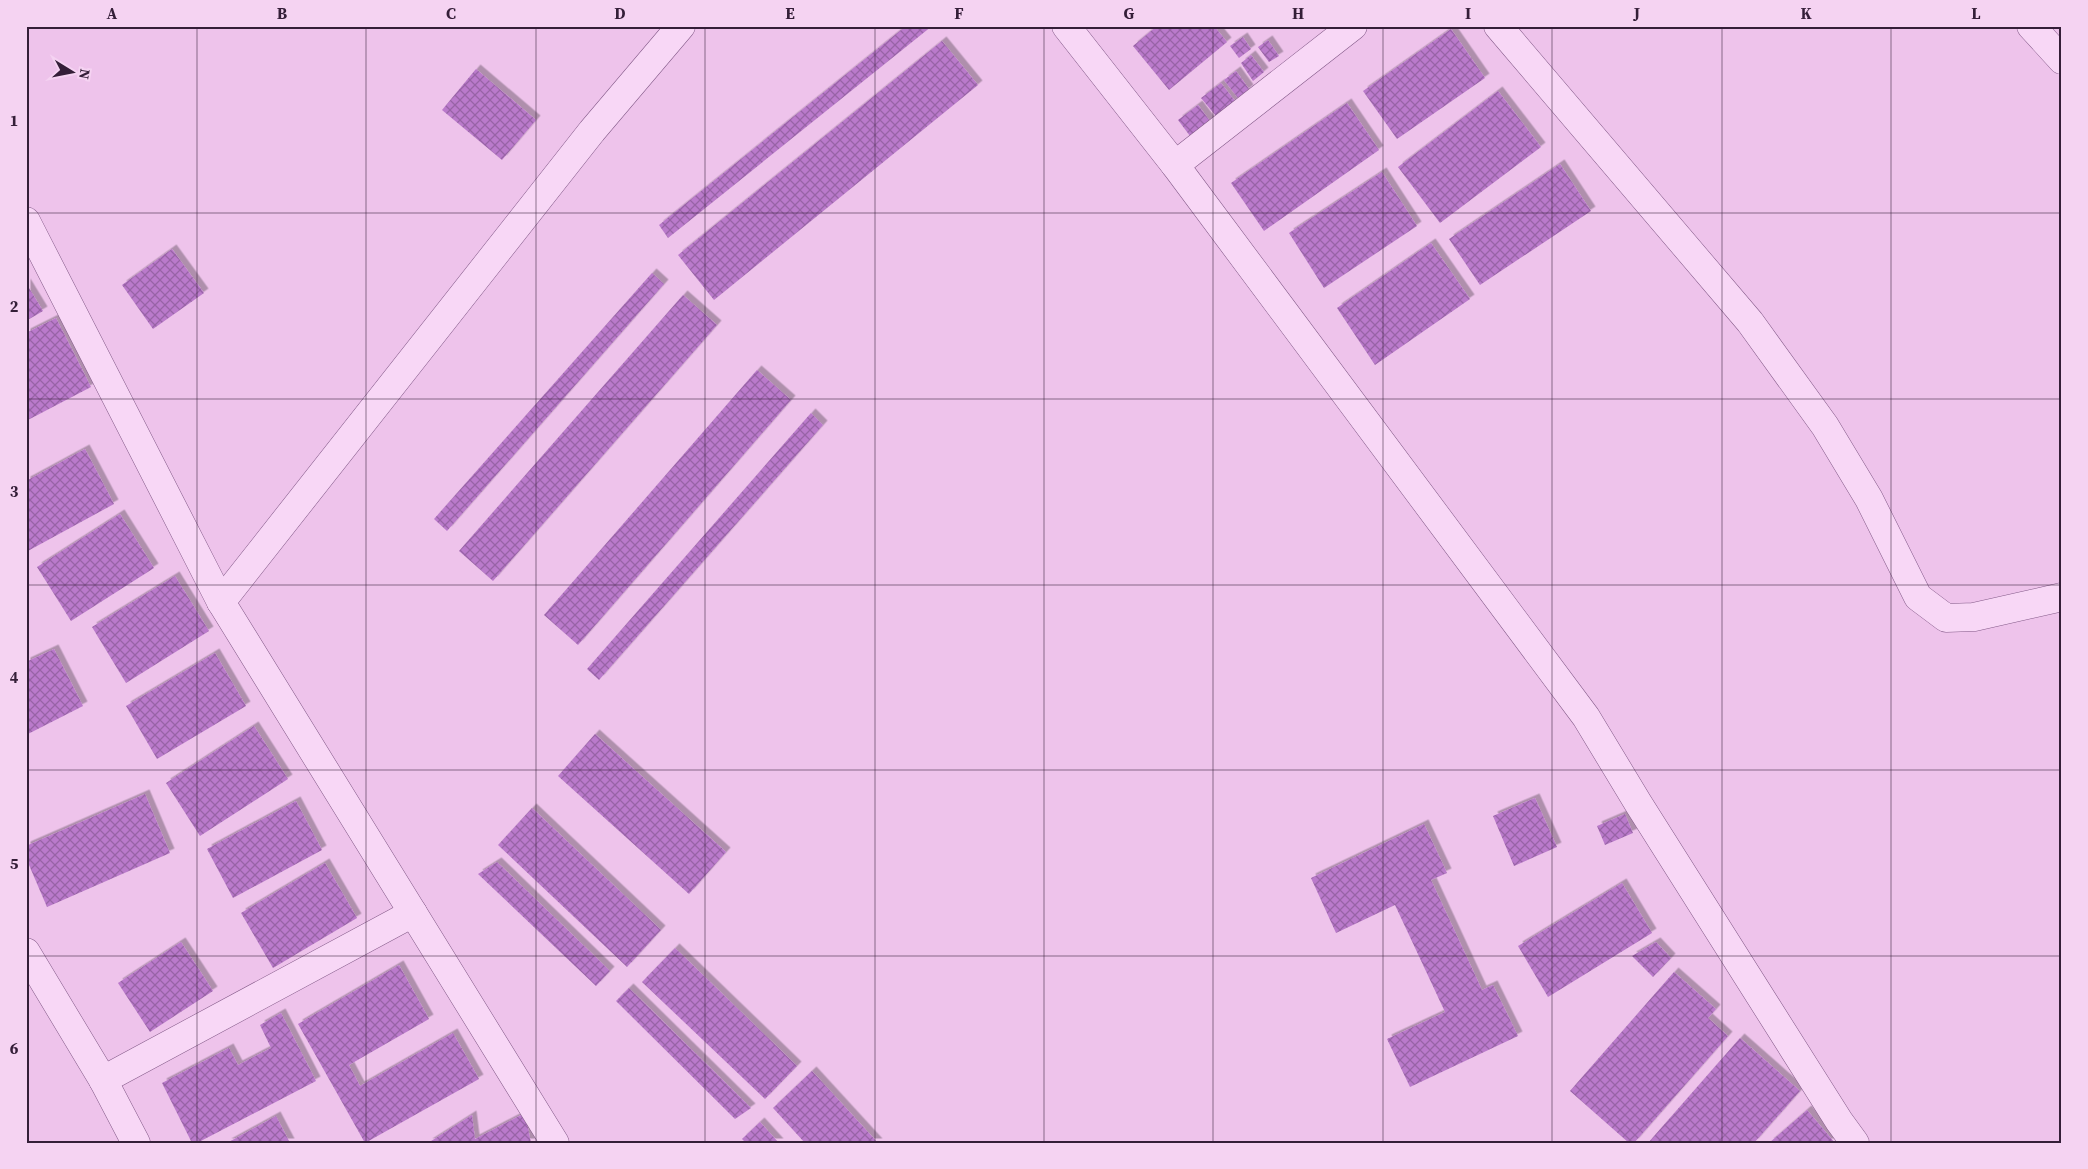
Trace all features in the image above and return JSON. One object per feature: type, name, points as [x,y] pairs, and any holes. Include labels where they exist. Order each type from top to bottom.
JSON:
[{"type":"street","points":[[221,602],[592,131],[681,26]]},
{"type":"street","points":[[1066,26],[1174,165],[1586,717],[1638,803],[1839,1121],[1855,1143]]},
{"type":"street","points":[[1174,165],[1353,26]]},
{"type":"street","points":[[1498,26],[1750,322],[1825,426],[1869,499],[1918,597],[1946,618],[1974,617],[2062,597]]},
{"type":"street","points":[[2031,26],[2062,60]]},
{"type":"street","points":[[26,221],[221,602],[555,1143]]},
{"type":"street","points":[[103,1080],[413,913]]},
{"type":"street","points":[[26,952],[103,1080],[136,1143]]},
{"type":"building","points":[[906,26],[932,26],[668,238],[659,225]]},
{"type":"building","points":[[1157,26],[1214,26],[1227,42],[1169,90],[1133,46]]},
{"type":"building","points":[[1451,29],[1485,78],[1397,139],[1363,91]]},
{"type":"building","points":[[1243,37],[1251,49],[1239,58],[1230,46]]},
{"type":"building","points":[[1268,40],[1279,56],[1269,62],[1258,47]]},
{"type":"building","points":[[942,41],[978,85],[714,300],[678,255]]},
{"type":"building","points":[[1251,55],[1264,72],[1253,81],[1241,63]]},
{"type":"building","points":[[476,69],[536,120],[502,160],[442,110]]},
{"type":"building","points":[[1236,71],[1249,89],[1238,98],[1224,80]]},
{"type":"building","points":[[1221,83],[1235,101],[1216,116],[1201,98]]},
{"type":"building","points":[[1498,91],[1541,147],[1440,223],[1398,167]]},
{"type":"building","points":[[1347,103],[1379,150],[1264,231],[1231,183]]},
{"type":"building","points":[[1198,105],[1210,121],[1190,136],[1178,120]]},
{"type":"building","points":[[1560,164],[1591,211],[1480,285],[1449,239]]},
{"type":"building","points":[[1382,172],[1417,226],[1324,288],[1289,233]]},
{"type":"building","points":[[1431,243],[1470,299],[1375,365],[1337,308]]},
{"type":"building","points":[[172,249],[204,293],[153,329],[122,285]]},
{"type":"building","points":[[652,273],[664,284],[447,531],[434,519]]},
{"type":"building","points":[[26,283],[43,311],[26,321]]},
{"type":"building","points":[[683,295],[717,325],[493,581],[459,551]]},
{"type":"building","points":[[56,318],[91,387],[26,421],[26,333]]},
{"type":"building","points":[[757,370],[791,400],[578,645],[544,615]]},
{"type":"building","points":[[811,413],[823,425],[599,680],[587,669]]},
{"type":"building","points":[[85,449],[114,504],[26,552],[26,481]]},
{"type":"building","points":[[120,514],[154,568],[71,621],[37,567]]},
{"type":"building","points":[[175,576],[209,631],[126,683],[92,627]]},
{"type":"building","points":[[54,649],[83,706],[26,735],[26,662]]},
{"type":"building","points":[[215,653],[246,706],[157,759],[126,706]]},
{"type":"building","points":[[254,726],[288,779],[200,836],[166,783]]},
{"type":"building","points":[[595,734],[726,852],[689,894],[558,776]]},
{"type":"building","points":[[145,794],[170,853],[47,907],[26,858],[26,846]]},
{"type":"building","points":[[1535,798],[1557,847],[1514,866],[1493,816]]},
{"type":"building","points":[[296,801],[322,850],[233,898],[207,849]]},
{"type":"building","points":[[532,808],[661,930],[627,967],[498,845]]},
{"type":"building","points":[[1625,814],[1633,833],[1605,845],[1597,826]]},
{"type":"building","points":[[1424,824],[1447,873],[1431,880],[1482,990],[1493,985],[1518,1036],[1410,1087],[1387,1039],[1445,1012],[1395,905],[1336,933],[1311,878]]},
{"type":"building","points":[[497,862],[610,971],[596,986],[478,874]]},
{"type":"building","points":[[325,863],[357,918],[273,968],[241,913]]},
{"type":"building","points":[[1622,883],[1652,933],[1548,997],[1518,946]]},
{"type":"building","points":[[181,942],[213,991],[150,1032],[118,983]]},
{"type":"building","points":[[1656,942],[1671,958],[1653,977],[1632,956]]},
{"type":"building","points":[[675,948],[797,1066],[765,1099],[642,982]]},
{"type":"building","points":[[399,965],[429,1019],[349,1065],[360,1086],[453,1033],[479,1079],[365,1143],[298,1024]]},
{"type":"building","points":[[1674,972],[1716,1009],[1708,1018],[1728,1036],[1634,1143],[1629,1143],[1570,1091]]},
{"type":"building","points":[[629,988],[751,1108],[735,1119],[616,1001]]},
{"type":"building","points":[[281,1013],[316,1081],[197,1143],[192,1143],[162,1083],[229,1048],[238,1065],[271,1048],[260,1025]]},
{"type":"building","points":[[1740,1038],[1800,1091],[1754,1143],[1648,1143]]},
{"type":"building","points":[[812,1071],[878,1143],[805,1143],[773,1108]]},
{"type":"building","points":[[1807,1110],[1835,1143],[1769,1143]]},
{"type":"building","points":[[525,1113],[531,1143],[428,1143],[472,1115],[475,1139]]},
{"type":"building","points":[[276,1116],[290,1143],[227,1143]]},
{"type":"building","points":[[760,1122],[779,1143],[746,1143],[742,1139]]}]
